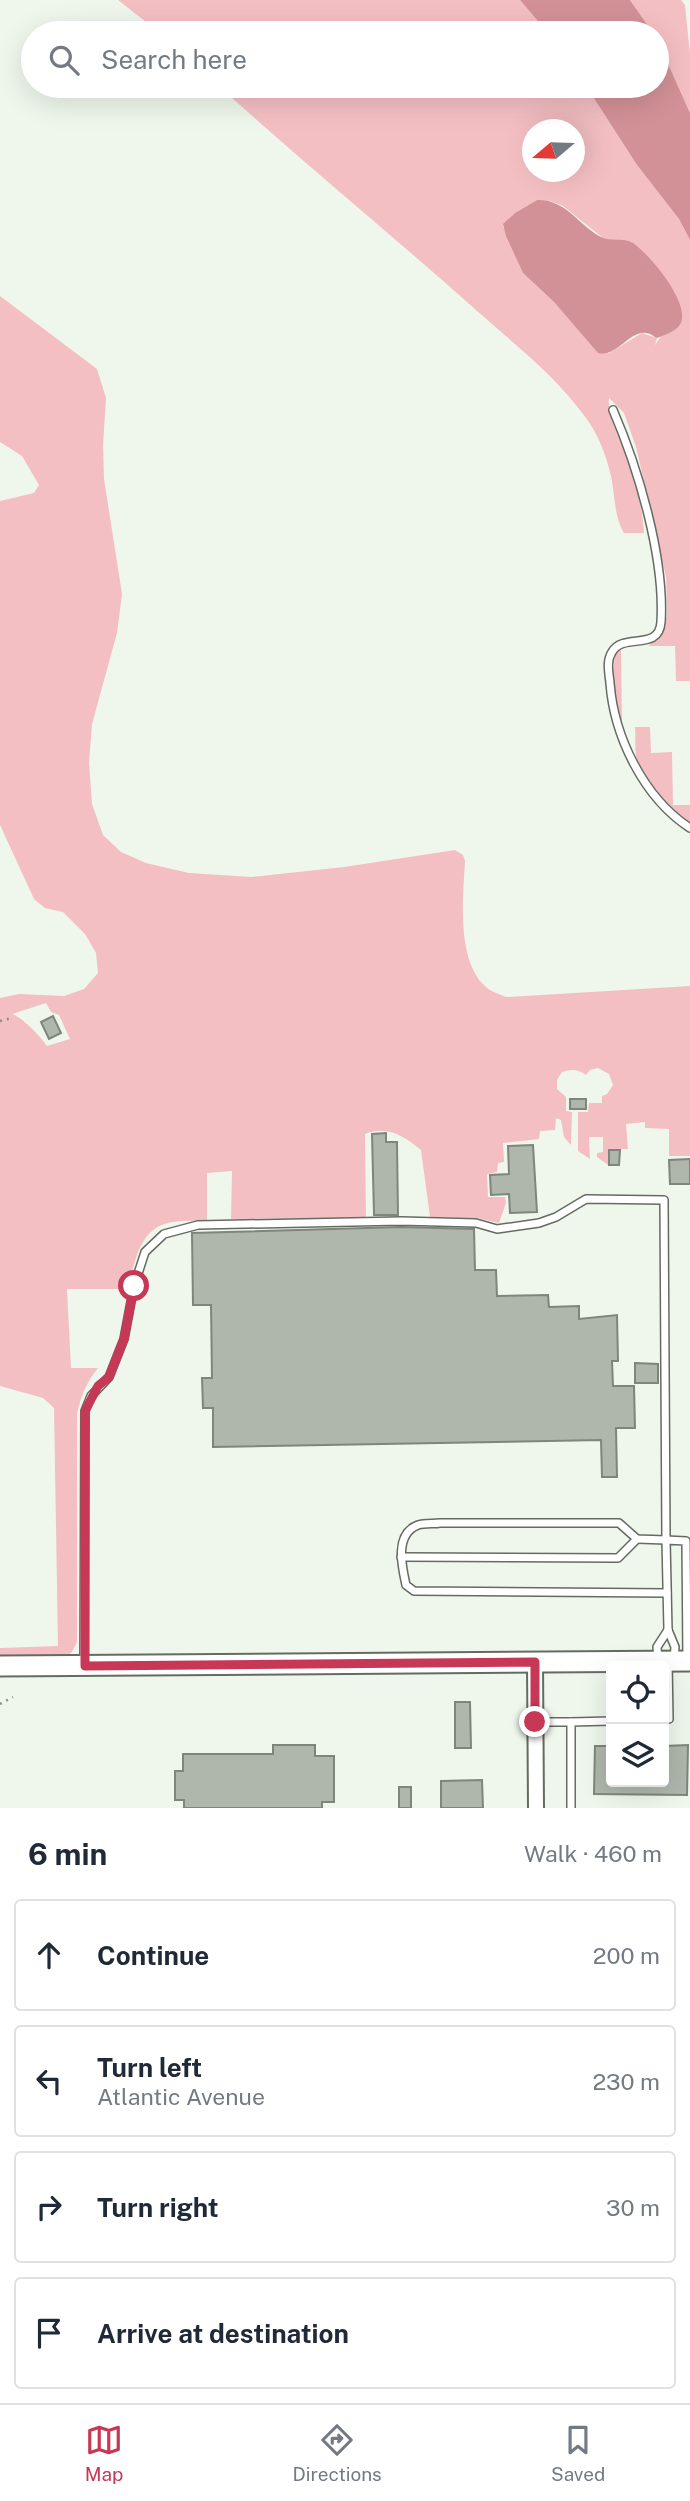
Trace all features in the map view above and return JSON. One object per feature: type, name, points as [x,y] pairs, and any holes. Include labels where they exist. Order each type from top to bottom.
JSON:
[{"type":"main road","points":[[0,1666],[675,1661]]},
{"type":"street","points":[[535,1662],[536,1808]]},
{"type":"lane","points":[[613,410],[633,458],[646,509],[657,565],[661,625],[654,638],[619,644],[611,652],[608,665],[611,694],[621,734],[647,784],[674,817],[690,828]]},
{"type":"lane","points":[[85,1666],[85,1411],[98,1386],[109,1377],[124,1339],[134,1286],[145,1252],[164,1234],[198,1225],[476,1223],[497,1229],[539,1223],[556,1217],[586,1199],[664,1200],[667,1593],[668,1630],[675,1647],[675,1661]]},
{"type":"lane","points":[[667,1593],[414,1591],[406,1585],[401,1557],[402,1543],[409,1531],[418,1525],[440,1523],[620,1523],[637,1539],[686,1541],[669,1711]]},
{"type":"lane","points":[[401,1557],[618,1558],[637,1539]]},
{"type":"lane","points":[[668,1630],[657,1647],[675,1661]]},
{"type":"lane","points":[[535,1722],[606,1721]]},
{"type":"lane","points":[[571,1722],[571,1808]]},
{"type":"path","points":[[0,1021],[12,1018]]},
{"type":"path","points":[[0,1704],[13,1697]]},
{"type":"shaded area","points":[[118,0],[520,0],[538,21],[145,21]]},
{"type":"shaded area","points":[[520,0],[630,0],[645,21],[538,21]]},
{"type":"shaded area","points":[[630,0],[681,0],[685,5],[690,54],[690,113],[669,66],[669,21],[645,21]]},
{"type":"shaded area","points":[[669,66],[690,113],[690,240],[679,219],[637,165],[594,98],[669,98]]},
{"type":"shaded area","points":[[232,98],[594,98],[637,165],[679,219],[690,240],[690,681],[676,681],[675,646],[648,646],[660,637],[667,616],[666,577],[636,447],[624,413],[609,398],[612,421],[636,484],[644,533],[624,533],[618,520],[607,461],[595,432],[562,388],[520,348]],"holes":[[[537,200],[563,206],[603,238],[625,263],[664,332],[655,345],[657,338],[642,333],[609,353],[599,353],[554,302],[523,273],[503,226],[515,213]]]},
{"type":"shaded area","points":[[537,200],[564,208],[601,237],[629,241],[640,249],[672,288],[681,310],[682,319],[679,326],[657,338],[640,333],[611,352],[598,353],[554,302],[523,273],[506,236],[503,224]]},
{"type":"shaded area","points":[[0,296],[97,369],[106,398],[104,479],[122,594],[117,633],[92,724],[89,763],[92,804],[103,835],[121,852],[146,863],[189,873],[251,877],[344,867],[455,850],[463,855],[465,861],[463,928],[470,961],[476,976],[490,990],[506,997],[690,986],[690,1156],[669,1156],[669,1129],[645,1128],[645,1122],[626,1124],[628,1149],[608,1149],[608,1165],[597,1157],[597,1153],[603,1152],[603,1137],[589,1137],[590,1159],[578,1151],[578,1112],[588,1112],[589,1103],[602,1103],[602,1096],[607,1094],[613,1085],[609,1074],[598,1068],[590,1070],[586,1075],[577,1071],[565,1071],[557,1080],[557,1089],[566,1097],[566,1111],[572,1112],[571,1145],[564,1137],[561,1120],[556,1118],[555,1130],[540,1131],[539,1139],[503,1143],[504,1162],[498,1163],[497,1172],[487,1174],[488,1197],[505,1197],[506,1203],[499,1223],[477,1218],[430,1217],[421,1150],[395,1133],[373,1132],[365,1134],[366,1218],[231,1219],[232,1171],[207,1173],[207,1221],[172,1222],[155,1229],[141,1245],[124,1289],[67,1289],[71,1368],[98,1368],[90,1379],[77,1414],[77,1642],[72,1652],[63,1659],[0,1659],[0,1648],[58,1646],[54,1408],[43,1398],[0,1386],[0,998],[19,994],[64,996],[84,989],[98,973],[96,953],[85,934],[63,912],[45,908],[34,899],[0,825],[0,501],[34,493],[39,485],[22,456],[0,442]],"holes":[[[46,1003],[51,1012],[59,1015],[70,1039],[47,1046],[26,1023],[12,1014]]]},
{"type":"shaded area","points":[[621,647],[622,727],[612,677],[616,650]]},
{"type":"shaded area","points":[[635,727],[650,727],[651,753],[672,752],[673,805],[690,805],[690,824],[666,804],[646,778],[636,756]]},
{"type":"building","points":[[53,1016],[61,1033],[49,1039],[41,1022]]},
{"type":"building","points":[[570,1099],[586,1099],[586,1109],[570,1109]]},
{"type":"building","points":[[386,1133],[386,1142],[397,1142],[398,1215],[374,1215],[372,1134]]},
{"type":"building","points":[[533,1145],[537,1212],[510,1213],[509,1194],[491,1195],[490,1175],[509,1174],[508,1146]]},
{"type":"building","points":[[609,1150],[620,1150],[619,1165],[609,1165]]},
{"type":"building","points":[[690,1159],[690,1184],[670,1184],[669,1160]]},
{"type":"building","points":[[401,1227],[474,1229],[475,1270],[496,1270],[497,1296],[548,1295],[549,1307],[579,1306],[579,1319],[617,1315],[618,1361],[612,1361],[613,1386],[634,1386],[635,1428],[616,1428],[617,1477],[602,1477],[601,1440],[213,1447],[213,1408],[203,1408],[202,1378],[212,1378],[211,1305],[193,1305],[192,1233]]},
{"type":"building","points":[[635,1363],[658,1364],[658,1383],[635,1383]]},
{"type":"building","points":[[455,1702],[470,1702],[471,1748],[455,1748]]},
{"type":"building","points":[[273,1745],[315,1745],[315,1756],[334,1756],[334,1802],[322,1802],[322,1808],[184,1808],[184,1800],[175,1800],[175,1771],[183,1771],[183,1754],[273,1754]]},
{"type":"building","points":[[688,1745],[687,1795],[594,1794],[595,1746],[606,1746],[606,1787],[669,1787],[669,1746]]},
{"type":"building","points":[[482,1780],[483,1808],[441,1808],[441,1781]]},
{"type":"building","points":[[399,1787],[411,1787],[411,1808],[399,1808]]},
{"type":"route","points":[[134,1286],[124,1339],[109,1377],[98,1386],[85,1411],[85,1666],[535,1662],[535,1722]]}]
